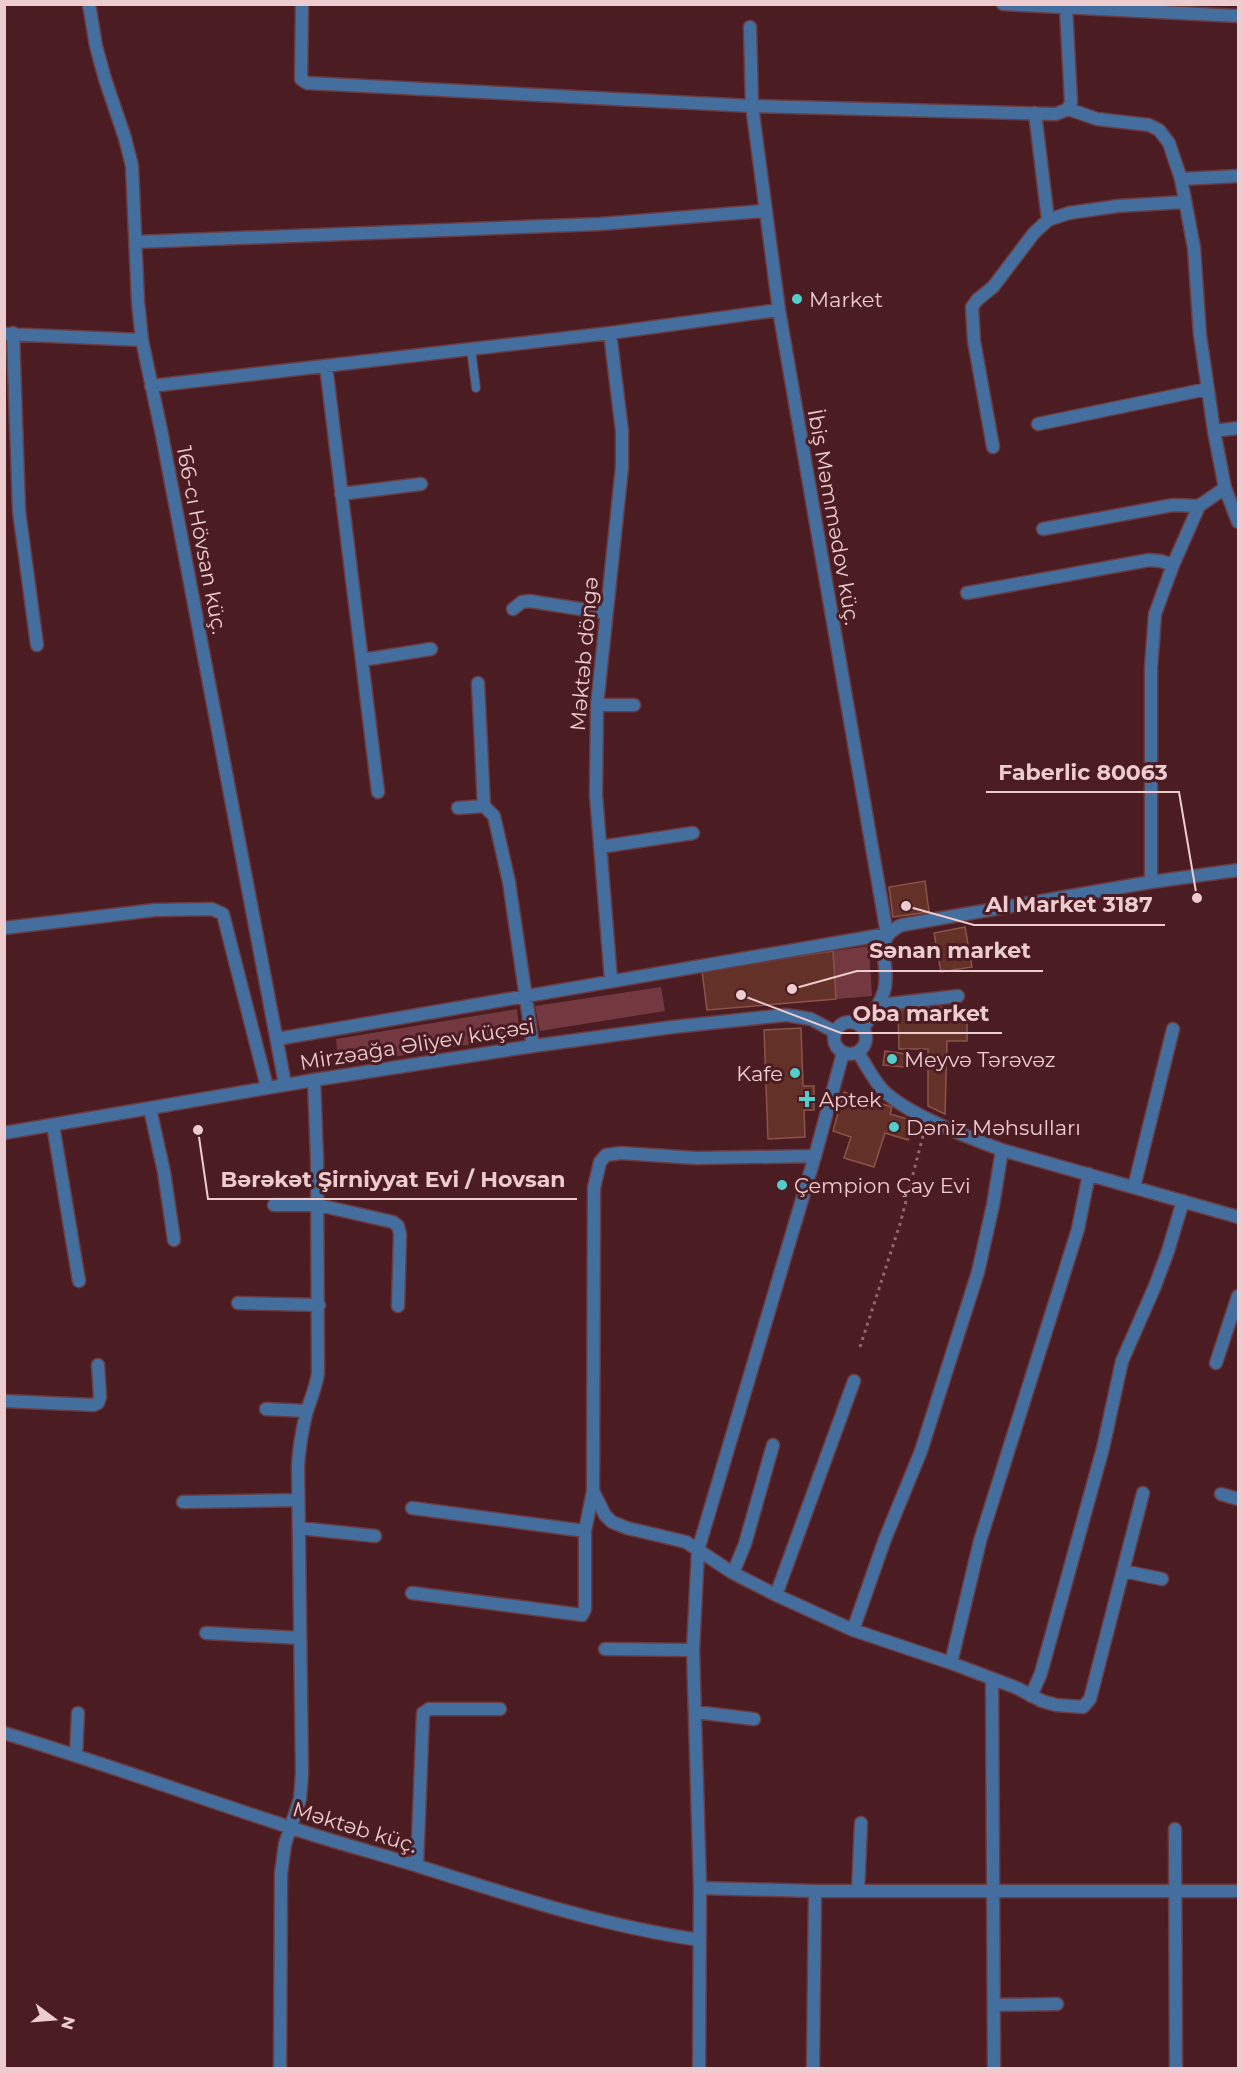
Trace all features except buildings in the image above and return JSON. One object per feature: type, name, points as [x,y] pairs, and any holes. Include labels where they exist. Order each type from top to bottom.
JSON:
[{"type":"street","name":"166-cı Hövsan küç.","points":[[88,4],[96,46],[132,166],[138,302],[142,340],[165,447],[285,1084]]},
{"type":"street","points":[[302,4],[301,79],[308,83],[752,106],[1056,114],[1068,109],[1097,119],[1149,125],[1159,130],[1169,142],[1181,179],[1194,248],[1200,334],[1207,388],[1225,488],[1239,522]]},
{"type":"street","points":[[1003,4],[1239,16]]},
{"type":"street","points":[[1066,8],[1071,94],[1068,109]]},
{"type":"street","name":"İbiş Məmmədov küç.","points":[[750,27],[752,106],[778,310],[886,934],[884,947],[886,982],[879,1004]]},
{"type":"street","points":[[1035,113],[1048,220]]},
{"type":"street","points":[[1181,179],[1239,176]]},
{"type":"street","points":[[993,447],[974,341],[972,307],[977,300],[993,287],[1034,233],[1048,220],[1069,213],[1118,206],[1185,202]]},
{"type":"street","points":[[136,242],[600,224],[764,211]]},
{"type":"street","points":[[151,386],[610,333],[778,310]]},
{"type":"street","points":[[38,645],[19,511],[9,333],[142,340]]},
{"type":"street","name":"Məktəb döngə","points":[[610,333],[622,431],[622,467],[597,705],[596,795],[611,980]]},
{"type":"street","points":[[326,366],[378,792]]},
{"type":"street","points":[[1038,424],[1207,388]]},
{"type":"street","points":[[1215,431],[1239,428]]},
{"type":"street","points":[[341,494],[421,484]]},
{"type":"street","points":[[1151,882],[1151,668],[1155,614],[1173,565],[1199,506],[1225,488]]},
{"type":"street","points":[[1043,529],[1173,506],[1199,506]]},
{"type":"street","points":[[967,593],[1149,560],[1173,565]]},
{"type":"street","points":[[513,609],[522,602],[529,601],[606,613]]},
{"type":"street","points":[[362,660],[431,649]]},
{"type":"street","points":[[478,683],[484,806],[494,816],[509,882],[533,1046]]},
{"type":"street","points":[[597,705],[634,705]]},
{"type":"street","points":[[458,808],[484,806]]},
{"type":"street","points":[[600,847],[693,833]]},
{"type":"street","points":[[277,1039],[886,934],[902,925],[1151,882],[1239,870]]},
{"type":"street","points":[[4,928],[156,910],[212,909],[223,914],[267,1087]]},
{"type":"street","points":[[863,1028],[879,1004],[958,996]]},
{"type":"street","name":"Mirzəağa Əliyev küçəsi","points":[[4,1133],[285,1084],[673,1027],[786,1015],[811,1019],[835,1032]]},
{"type":"street","points":[[850,1021],[863,1028],[866,1038],[862,1049],[858,1052],[843,1053],[836,1046],[835,1032],[841,1024],[850,1021]]},
{"type":"street","points":[[1134,1187],[1173,1029]]},
{"type":"street","points":[[858,1052],[882,1089],[896,1100],[927,1118],[968,1137],[1002,1150],[1239,1217]]},
{"type":"street","points":[[699,2068],[700,1888],[693,1650],[698,1550],[815,1156],[843,1053]]},
{"type":"street","points":[[280,2068],[280,1874],[285,1844],[300,1799],[302,1773],[299,1449],[318,1374],[318,1205],[314,1080]]},
{"type":"street","points":[[150,1109],[164,1172],[174,1240]]},
{"type":"street","points":[[52,1125],[79,1281]]},
{"type":"street","points":[[853,1630],[885,1539],[921,1451],[978,1272],[1002,1150]]},
{"type":"street","points":[[412,1593],[582,1615],[585,1609],[585,1531],[593,1491],[594,1188],[600,1162],[606,1155],[621,1153],[696,1158],[815,1156]]},
{"type":"street","points":[[951,1664],[980,1541],[1078,1229],[1089,1174]]},
{"type":"street","points":[[1031,1696],[1041,1672],[1097,1471],[1122,1361],[1155,1286],[1183,1201]]},
{"type":"street","points":[[274,1205],[318,1205],[393,1222],[398,1226],[400,1234],[398,1306]]},
{"type":"street","points":[[1216,1363],[1239,1296]]},
{"type":"street","points":[[238,1303],[319,1305]]},
{"type":"street","points":[[4,1401],[94,1405],[98,1403],[99,1397],[98,1365]]},
{"type":"street","points":[[776,1595],[854,1381]]},
{"type":"street","points":[[266,1409],[307,1411]]},
{"type":"street","points":[[733,1573],[745,1544],[773,1445]]},
{"type":"street","points":[[593,1491],[605,1515],[612,1522],[627,1528],[686,1542],[733,1573],[853,1630],[993,1679],[1031,1696],[1056,1704],[1083,1707],[1090,1699],[1143,1493]]},
{"type":"street","points":[[1221,1494],[1239,1499]]},
{"type":"street","points":[[183,1502],[298,1500]]},
{"type":"street","points":[[412,1508],[585,1531]]},
{"type":"street","points":[[299,1528],[375,1536]]},
{"type":"street","points":[[1123,1571],[1162,1579]]},
{"type":"street","points":[[206,1633],[300,1638]]},
{"type":"street","points":[[604,1649],[693,1650]]},
{"type":"street","points":[[993,1679],[994,2068]]},
{"type":"street","points":[[417,1865],[423,1713],[429,1709],[500,1709]]},
{"type":"street","points":[[695,1712],[754,1719]]},
{"type":"street","points":[[76,1755],[78,1713]]},
{"type":"street","name":"Məktəb küç.","points":[[4,1733],[292,1828],[515,1897],[648,1933],[700,1940]]},
{"type":"street","points":[[858,1891],[861,1822]]},
{"type":"street","points":[[1175,1829],[1176,2068]]},
{"type":"street","points":[[700,1888],[814,1891],[1239,1891]]},
{"type":"street","points":[[813,2068],[814,1891]]},
{"type":"street","points":[[994,2005],[1057,2004]]},
{"type":"lane","points":[[471,349],[476,388]]},
{"type":"path","points":[[860,1347],[900,1224],[927,1118]]},
{"type":"shaded area","points":[[869,946],[872,996],[836,999],[833,951]]},
{"type":"shaded area","points":[[661,987],[665,1011],[540,1031],[535,1006]]},
{"type":"shaded area","points":[[517,1009],[520,1036],[339,1066],[336,1039]]},
{"type":"place","name":"Market","points":[[797,299]]},
{"type":"place","name":"Faberlic 80063","points":[[1197,898]]},
{"type":"place","name":"Al Market 3187","points":[[906,906]]},
{"type":"place","name":"Sənan market","points":[[792,989]]},
{"type":"place","name":"Oba market","points":[[741,995]]},
{"type":"place","name":"Meyvə Tərəvəz","points":[[892,1059]]},
{"type":"place","name":"Kafe","points":[[795,1073]]},
{"type":"place","name":"Aptek","points":[[807,1099]]},
{"type":"place","name":"Dəniz Məhsulları","points":[[894,1127]]},
{"type":"place","name":"Bərəkət Şirniyyat Evi / Hovsan","points":[[198,1130]]},
{"type":"place","name":"Çempion Çay Evi","points":[[782,1185]]}]
